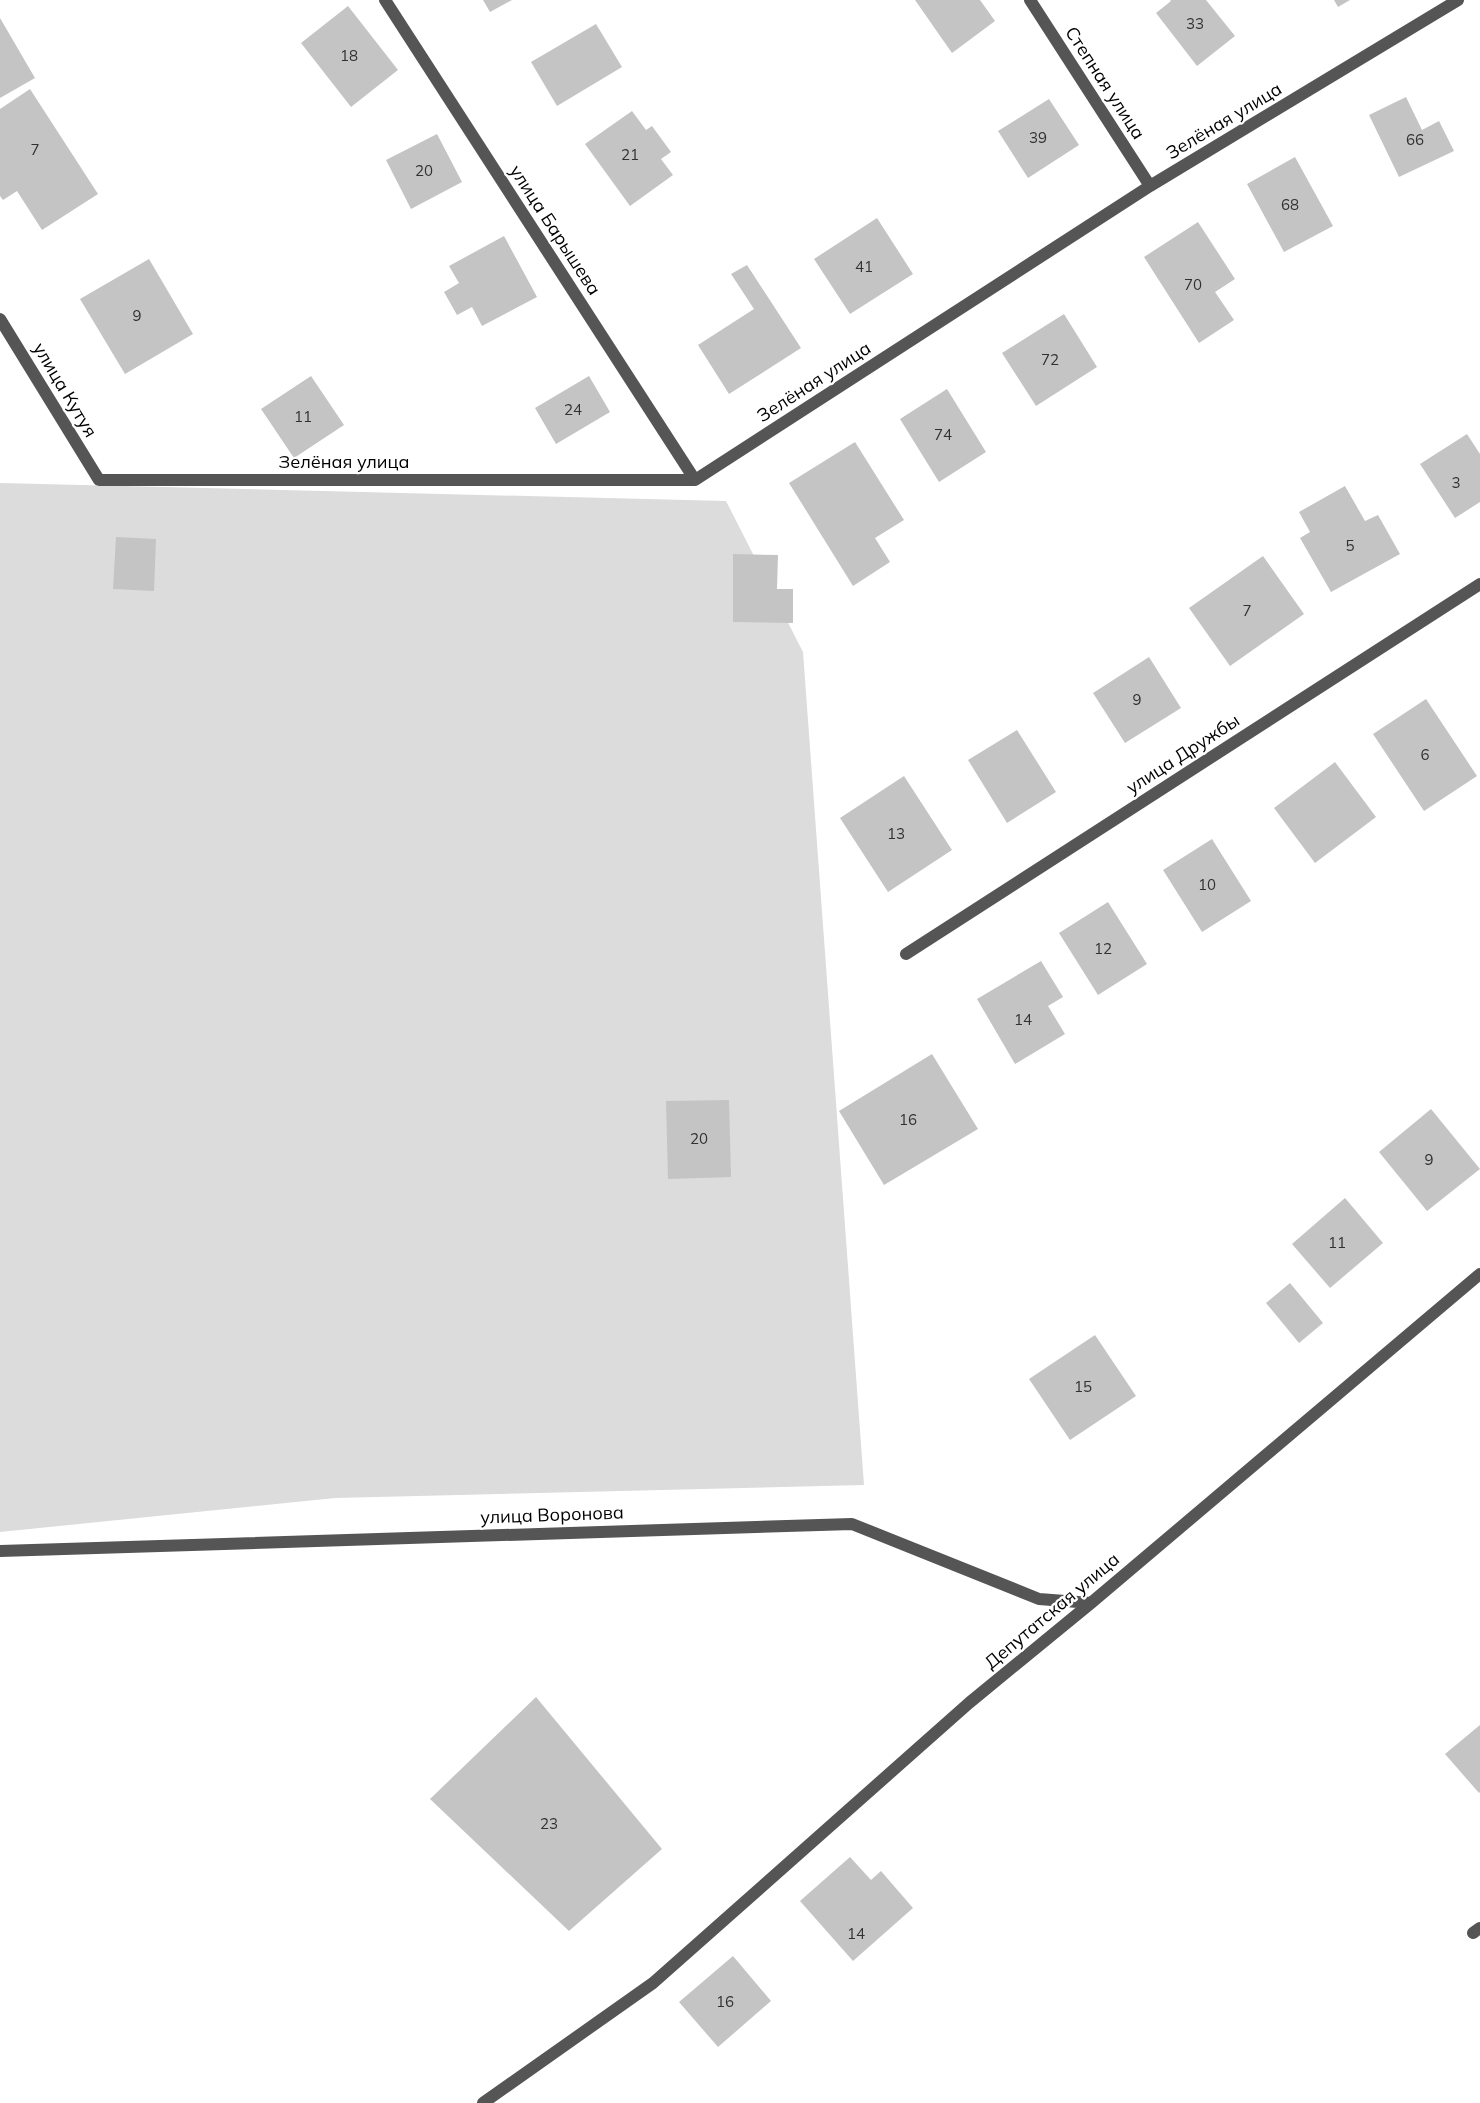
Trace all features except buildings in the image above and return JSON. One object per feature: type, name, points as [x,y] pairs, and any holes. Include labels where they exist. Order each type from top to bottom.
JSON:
[{"type":"street","name":"улица Барышева","points":[[385,0],[695,480]]},
{"type":"street","name":"Степная улица","points":[[1030,0],[1150,186]]},
{"type":"street","name":"Зелёная улица","points":[[99,480],[695,480],[1150,186],[1458,0]]},
{"type":"street","name":"улица Кутуя","points":[[0,319],[99,480]]},
{"type":"street","name":"улица Дружбы","points":[[906,954],[1480,584]]},
{"type":"street","name":"Депутатская улица","points":[[483,2103],[653,1983],[969,1702],[1091,1603],[1480,1274]]},
{"type":"street","name":"улица Воронова","points":[[0,1551],[852,1524],[1039,1599],[1091,1603]]},
{"type":"shaded area","points":[[0,483],[726,501],[803,652],[864,1485],[335,1498],[0,1532]]}]
